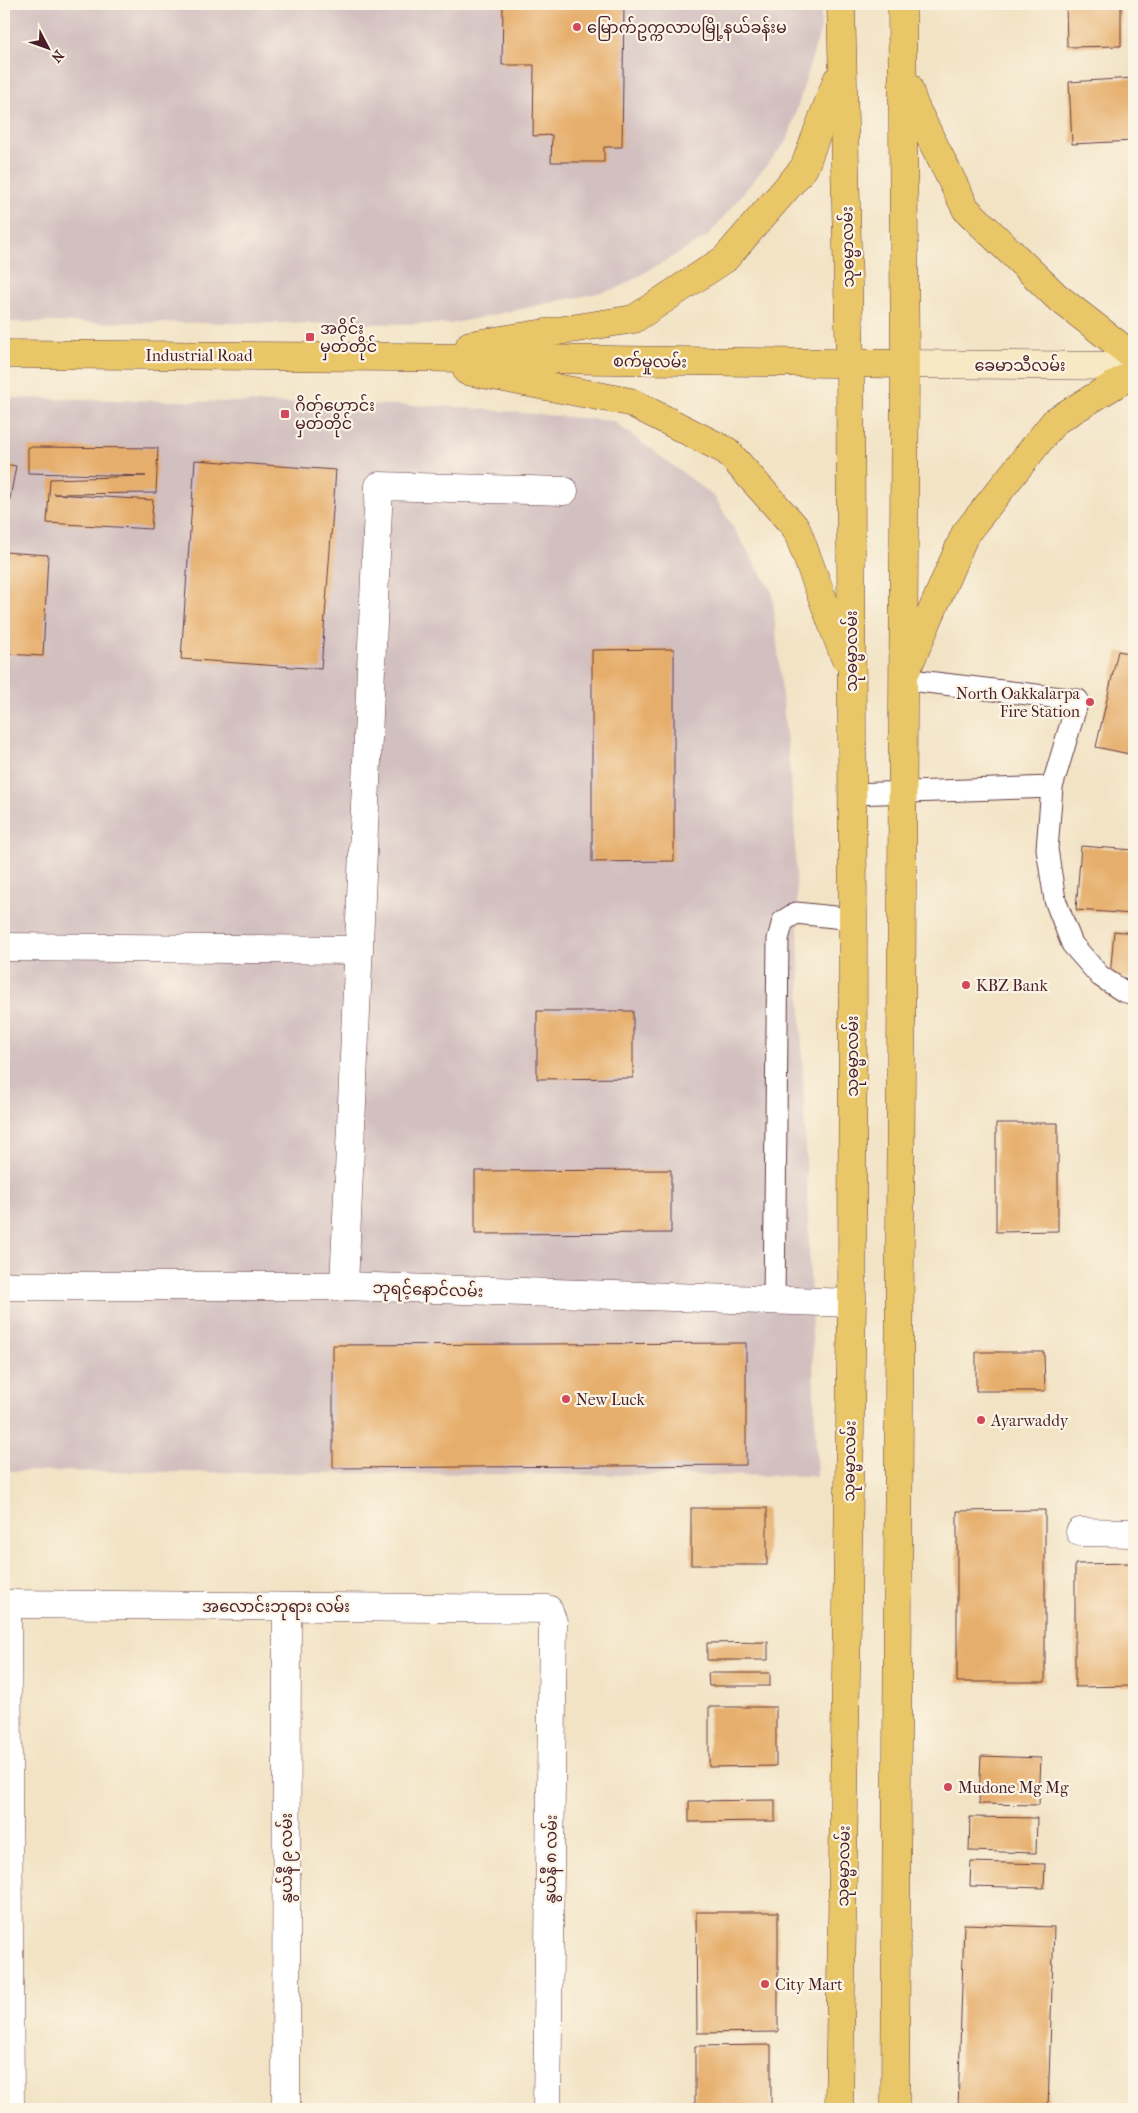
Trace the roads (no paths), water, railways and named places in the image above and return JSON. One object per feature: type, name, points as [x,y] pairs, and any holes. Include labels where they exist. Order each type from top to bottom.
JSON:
[{"type":"main road","name":"သုဓမ္မာလမ်း","points":[[839,2109],[852,1303],[853,919],[850,364],[841,4]]},
{"type":"main road","points":[[895,2109],[901,793],[905,364],[902,4]]},
{"type":"main road","points":[[394,356],[634,320],[725,259],[804,168],[842,67]]},
{"type":"main road","points":[[902,68],[914,105],[966,209],[1056,296],[1134,357]]},
{"type":"main road","name":"Industrial Road","points":[[4,354],[394,356]]},
{"type":"main road","points":[[394,356],[630,402],[727,450],[796,528],[851,676]]},
{"type":"main road","name":"စက်မှုလမ်း","points":[[394,356],[905,364]]},
{"type":"main road","name":"ခေမာသီလမ်း","points":[[905,364],[1134,366]]},
{"type":"main road","points":[[902,679],[965,534],[1055,421],[1134,373]]},
{"type":"street","points":[[344,1286],[379,486],[564,491]]},
{"type":"street","points":[[4,947],[359,950]]},
{"type":"street","name":"ဘုရင့်နောင်လမ်း","points":[[4,1286],[344,1286],[852,1303]]},
{"type":"street","points":[[1080,1532],[1134,1532]]},
{"type":"street","points":[[5,1604],[10,2109]]},
{"type":"street","name":"အလောင်းဘုရား လမ်း","points":[[5,1604],[548,1609]]},
{"type":"street","name":"နွယ်နီ ၉ လမ်း","points":[[286,2109],[287,1607]]},
{"type":"street","name":"နွယ်နီ ၈ လမ်း","points":[[546,2109],[553,1622],[548,1609]]},
{"type":"lane","points":[[902,679],[1078,700],[1052,787],[1047,849],[1056,900],[1072,944],[1100,976],[1123,991],[1134,994]]},
{"type":"lane","points":[[852,794],[1052,787]]},
{"type":"lane","points":[[774,1300],[778,939],[783,921],[796,913],[853,919]]},
{"type":"place","name":"မြောက်ဥက္ကလာပမြို့နယ်ခန်းမ","points":[[577,27]]},
{"type":"place","name":"အဝိုင်း မှတ်တိုင်","points":[[310,337]]},
{"type":"place","name":"ဂိတ်ဟောင်း မှတ်တိုင်","points":[[285,414]]},
{"type":"place","name":"North Oakkalarpa Fire Station","points":[[1090,702]]},
{"type":"place","name":"KBZ Bank","points":[[966,985]]},
{"type":"place","name":"New Luck","points":[[566,1399]]},
{"type":"place","name":"Ayarwaddy","points":[[981,1420]]},
{"type":"place","name":"Mudone Mg Mg","points":[[948,1787]]},
{"type":"place","name":"City Mart","points":[[765,1984]]}]
